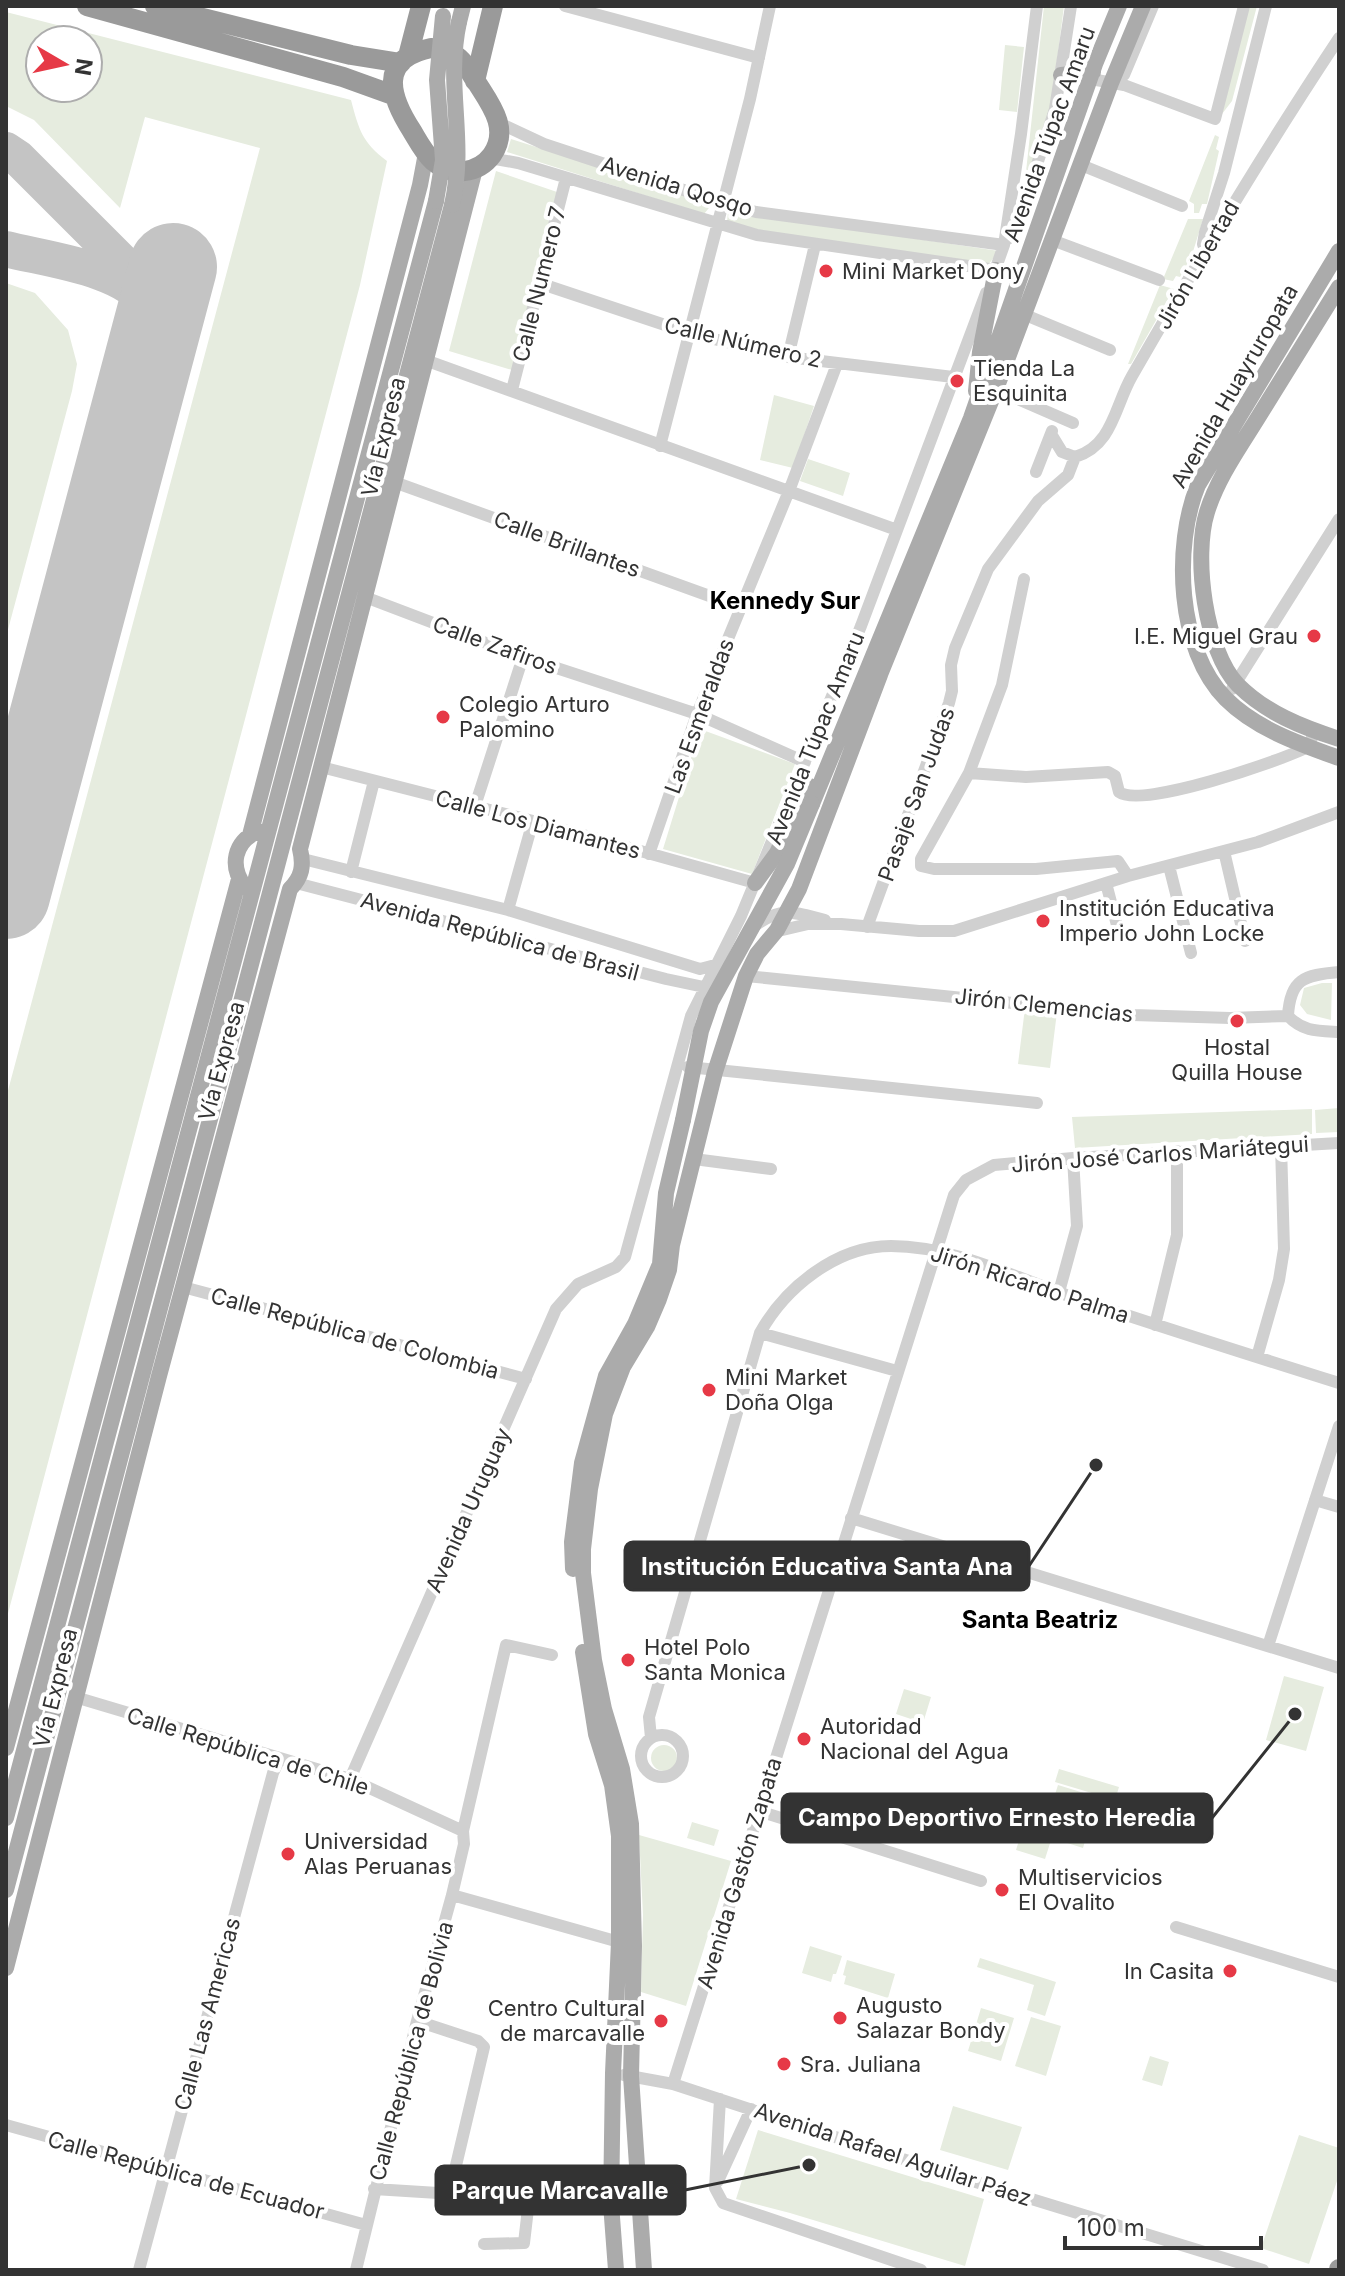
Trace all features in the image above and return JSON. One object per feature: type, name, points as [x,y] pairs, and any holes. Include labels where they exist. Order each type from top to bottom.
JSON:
[{"type":"highway","points":[[87,6],[162,12],[351,55],[404,60],[431,48],[442,49],[459,57],[499,123],[496,148],[482,163],[456,172],[445,169],[426,153],[397,108],[393,95],[392,83],[404,60],[421,6]]},
{"type":"highway","points":[[475,81],[493,6]]},
{"type":"highway","points":[[162,12],[393,95]]},
{"type":"main road","name":"Avenida Túpac Amaru","points":[[816,805],[880,675],[1119,6]]},
{"type":"main road","name":"Avenida Túpac Amaru","points":[[816,805],[876,647],[977,401],[1023,314],[1143,6]]},
{"type":"main road","points":[[444,203],[437,71],[453,13]]},
{"type":"main road","points":[[1061,75],[1092,76]]},
{"type":"main road","name":"Vía Expresa","points":[[6,1748],[239,879],[235,860],[237,850],[250,835],[426,153]]},
{"type":"main road","name":"Vía Expresa","points":[[6,1968],[195,1240],[293,886],[300,876],[301,854],[321,767],[425,360],[482,163]]},
{"type":"main road","name":"Vía Expresa","points":[[6,1818],[269,829],[444,203]]},
{"type":"main road","name":"Vía Expresa","points":[[6,1890],[270,897],[444,203]]},
{"type":"main road","name":"Avenida Huayruropata","points":[[1338,257],[1229,431],[1213,476],[1203,527],[1202,587],[1206,614],[1236,683],[1260,704],[1339,758]]},
{"type":"main road","points":[[985,385],[996,270]]},
{"type":"main road","name":"Avenida Huayruropata","points":[[1339,287],[1244,440],[1191,502],[1184,540],[1189,627],[1197,650],[1225,698],[1253,721],[1312,739],[1339,739]]},
{"type":"main road","points":[[1229,431],[1244,440]]},
{"type":"main road","points":[[755,883],[787,835],[841,709],[876,647]]},
{"type":"main road","points":[[672,1245],[715,1072],[746,976],[757,954],[777,930],[799,889],[880,675]]},
{"type":"main road","points":[[616,2270],[611,2204],[619,1836],[612,1785],[596,1734],[588,1694],[574,1584],[572,1542],[582,1463],[606,1376],[635,1324],[660,1264],[666,1193],[714,1017],[792,876],[816,805]]},
{"type":"main road","points":[[250,835],[269,829],[286,834],[301,854]]},
{"type":"main road","points":[[239,879],[252,892],[270,897],[293,886]]},
{"type":"main road","points":[[644,2270],[631,2076],[634,1946],[631,1824],[622,1769],[604,1709],[594,1660],[583,1549],[590,1489],[605,1414],[623,1367],[647,1327],[669,1270],[673,1209],[687,1120]]},
{"type":"main road","points":[[144,1227],[172,1191]]},
{"type":"main road","points":[[190,1197],[195,1240]]},
{"type":"main road","points":[[108,1363],[113,1415]]},
{"type":"main road","points":[[132,1417],[159,1376]]},
{"type":"street","points":[[565,6],[759,58]]},
{"type":"street","points":[[660,446],[718,224],[770,6]]},
{"type":"street","points":[[1004,245],[1037,6]]},
{"type":"street","points":[[1004,245],[1020,217],[1055,109],[1071,6]]},
{"type":"street","points":[[1111,83],[1124,75],[1153,6]]},
{"type":"street","points":[[1092,76],[1215,119],[1244,6]]},
{"type":"street","points":[[1206,253],[1203,244],[1205,232],[1224,173],[1266,6]]},
{"type":"street","name":"Jirón Libertad","points":[[1075,457],[1095,448],[1107,434],[1128,382],[1261,155],[1339,38]]},
{"type":"street","name":"Avenida Qosqo","points":[[499,123],[544,144],[756,212],[1004,245]]},
{"type":"street","name":"Avenida Qosqo","points":[[482,163],[518,163],[757,235],[996,270]]},
{"type":"street","points":[[1081,165],[1182,206]]},
{"type":"street","name":"Calle Numero 7","points":[[512,390],[566,178]]},
{"type":"street","points":[[1052,240],[1159,280]]},
{"type":"street","points":[[788,357],[815,245]]},
{"type":"street","name":"Avenida Túpac Amaru","points":[[716,966],[755,883],[805,762],[897,530],[1004,245]]},
{"type":"street","points":[[1323,277],[1339,287]]},
{"type":"street","name":"Calle Número 2","points":[[539,283],[689,333],[788,357],[953,377]]},
{"type":"street","points":[[1023,314],[1110,350]]},
{"type":"street","points":[[425,360],[897,530]]},
{"type":"street","name":"Las Esmeraldas","points":[[649,854],[697,714],[789,491],[837,364]]},
{"type":"street","points":[[985,385],[1073,423]]},
{"type":"street","points":[[1036,472],[1057,417]]},
{"type":"street","points":[[1051,434],[1062,452],[1075,457]]},
{"type":"street","name":"Pasaje San Judas","points":[[867,927],[949,703],[955,648],[988,569],[1038,501],[1068,475],[1075,457]]},
{"type":"street","name":"Calle Brillantes","points":[[394,482],[740,607]]},
{"type":"street","points":[[1225,698],[1339,519]]},
{"type":"street","points":[[1024,579],[1002,685],[969,773],[921,859],[921,866],[934,869],[1036,869],[1118,861],[1128,876]]},
{"type":"street","name":"Calle Zafiros","points":[[365,597],[523,657],[697,714],[805,762]]},
{"type":"street","points":[[475,806],[523,657]]},
{"type":"street","points":[[969,773],[1026,777],[1108,772],[1115,776],[1119,792],[1127,797],[1179,790],[1289,756],[1312,739]]},
{"type":"street","name":"Calle Los Diamantes","points":[[321,767],[533,821],[755,883]]},
{"type":"street","points":[[351,872],[374,781]]},
{"type":"street","points":[[704,987],[732,969],[777,930],[808,924],[841,924],[954,931],[1128,876],[1224,851],[1339,812]]},
{"type":"street","points":[[508,910],[533,821]]},
{"type":"street","points":[[1224,851],[1245,941]]},
{"type":"street","name":"Avenida República de Brasil","points":[[301,854],[351,872],[508,910],[701,969],[716,966]]},
{"type":"street","points":[[1169,866],[1191,953]]},
{"type":"street","points":[[1106,883],[1118,929]]},
{"type":"street","name":"Avenida República de Brasil","points":[[293,886],[704,987]]},
{"type":"street","points":[[799,889],[803,906],[821,919]]},
{"type":"street","points":[[841,924],[788,910],[766,918],[736,941],[704,987],[691,1016],[677,1065],[715,1072],[1037,1103]]},
{"type":"street","points":[[522,942],[529,917]]},
{"type":"street","points":[[1288,1016],[1289,1001],[1296,984],[1308,976],[1339,972]]},
{"type":"street","name":"Jirón Clemencias","points":[[746,976],[1133,1015],[1288,1016],[1307,1030],[1339,1032]]},
{"type":"street","name":"Avenida Uruguay","points":[[350,1779],[556,1309],[578,1284],[616,1267],[625,1257],[677,1065]]},
{"type":"street","name":"Jirón José Carlos Mariátegui","points":[[935,1249],[954,1195],[966,1180],[994,1165],[1339,1143]]},
{"type":"street","points":[[1257,1357],[1279,1280],[1284,1249],[1281,1146]]},
{"type":"street","points":[[1155,1325],[1177,1235],[1177,1151]]},
{"type":"street","points":[[1059,1292],[1077,1226],[1073,1158]]},
{"type":"street","points":[[694,1159],[771,1169]]},
{"type":"street","name":"Jirón Ricardo Palma","points":[[651,1738],[649,1717],[760,1333],[769,1316],[791,1291],[849,1254],[888,1246],[935,1249],[1155,1325],[1339,1383]]},
{"type":"street","name":"Avenida Gastón Zapata","points":[[673,2084],[935,1249]]},
{"type":"street","name":"Calle República de Colombia","points":[[183,1287],[526,1379]]},
{"type":"street","points":[[760,1333],[897,1371]]},
{"type":"street","points":[[1268,1646],[1339,1426]]},
{"type":"street","points":[[1315,1500],[1339,1507]]},
{"type":"street","points":[[851,1518],[1339,1668]]},
{"type":"street","name":"Calle República de Bolivia","points":[[356,2270],[417,2021],[452,1895],[464,1844],[463,1831],[506,1645],[552,1655]]},
{"type":"street","name":"Calle República de Chile","points":[[75,1697],[350,1779],[463,1831]]},
{"type":"street","name":"Calle Las Americas","points":[[139,2270],[279,1760]]},
{"type":"street","points":[[759,1811],[981,1881]]},
{"type":"street","points":[[452,1895],[619,1942]]},
{"type":"street","points":[[1176,1927],[1339,1977]]},
{"type":"street","points":[[417,2021],[478,2041],[484,2047],[449,2195]]},
{"type":"street","name":"Avenida Rafael Aguilar Páez","points":[[613,2073],[673,2084],[927,2167],[1263,2270]]},
{"type":"street","points":[[720,2099],[715,2188],[723,2203],[921,2270]]},
{"type":"street","points":[[715,2188],[751,2109]]},
{"type":"street","name":"Calle República de Ecuador","points":[[6,2125],[366,2225]]},
{"type":"street","points":[[374,2189],[611,2204]]},
{"type":"street","points":[[484,2244],[524,2243],[529,2200]]},
{"type":"shaded area","points":[[1044,6],[1064,6],[1051,107],[1024,190]]},
{"type":"shaded area","points":[[1247,6],[1257,6],[1232,101],[1222,114]]},
{"type":"shaded area","points":[[6,12],[53,24],[24,24],[24,104],[104,104],[104,37],[351,100],[363,135],[387,161],[360,285],[6,1621],[6,1098],[260,148],[145,117],[120,208],[34,120],[6,106]]},
{"type":"shaded area","points":[[1005,45],[1024,47],[1017,112],[999,110]]},
{"type":"shaded area","points":[[1215,135],[1219,137],[1216,149],[1219,151],[1207,204],[1202,204],[1199,213],[1194,213],[1194,204],[1189,201]]},
{"type":"shaded area","points":[[511,139],[713,203],[704,214],[507,152]]},
{"type":"shaded area","points":[[496,171],[557,192],[512,370],[449,351]]},
{"type":"shaded area","points":[[728,211],[999,251],[988,265],[785,235],[727,223]]},
{"type":"shaded area","points":[[1188,219],[1203,219],[1192,255],[1180,277],[1176,276],[1173,281],[1163,279]]},
{"type":"shaded area","points":[[6,283],[35,293],[68,330],[77,364],[6,637]]},
{"type":"shaded area","points":[[1160,285],[1174,289],[1131,364],[1128,364]]},
{"type":"shaded area","points":[[774,395],[814,406],[793,468],[760,460]]},
{"type":"shaded area","points":[[808,459],[850,473],[843,496],[800,481]]},
{"type":"shaded area","points":[[700,729],[795,764],[752,874],[663,849]]},
{"type":"shaded area","points":[[1332,983],[1331,1020],[1307,1014],[1300,1005],[1304,988]]},
{"type":"shaded area","points":[[1025,1008],[1057,1012],[1050,1068],[1018,1064]]},
{"type":"shaded area","points":[[1339,1108],[1339,1132],[1316,1133],[1315,1110]]},
{"type":"shaded area","points":[[1312,1109],[1312,1134],[1075,1148],[1072,1117]]},
{"type":"shaded area","points":[[1284,1676],[1324,1687],[1306,1751],[1266,1740]]},
{"type":"shaded area","points":[[904,1689],[931,1697],[923,1723],[896,1714]]},
{"type":"shaded area","points":[[664,1745],[673,1749],[677,1758],[673,1767],[664,1771],[655,1767],[651,1758],[655,1749]]},
{"type":"shaded area","points":[[1059,1769],[1119,1787],[1115,1800],[1055,1782]]},
{"type":"shaded area","points":[[1058,1785],[1110,1801],[1103,1823],[1051,1807]]},
{"type":"shaded area","points":[[1032,1799],[1047,1804],[1039,1832],[1052,1837],[1045,1859],[1016,1850]]},
{"type":"shaded area","points":[[1071,1818],[1090,1824],[1083,1848],[1064,1842]]},
{"type":"shaded area","points":[[692,1822],[719,1830],[714,1846],[687,1838]]},
{"type":"shaded area","points":[[639,1835],[731,1861],[686,2006],[641,1992],[643,1915]]},
{"type":"shaded area","points":[[810,1946],[842,1956],[831,1982],[802,1973]]},
{"type":"shaded area","points":[[980,1958],[1056,1982],[1045,2016],[1027,2010],[1034,1985],[977,1967]]},
{"type":"shaded area","points":[[847,1960],[895,1974],[888,1998],[844,1984]]},
{"type":"shaded area","points":[[981,2008],[1014,2018],[1001,2061],[968,2051]]},
{"type":"shaded area","points":[[1031,2017],[1061,2026],[1046,2076],[1015,2066]]},
{"type":"shaded area","points":[[1150,2056],[1169,2062],[1162,2086],[1142,2080]]},
{"type":"shaded area","points":[[953,2106],[1022,2127],[1008,2170],[940,2150]]},
{"type":"shaded area","points":[[758,2130],[984,2199],[965,2266],[736,2199]]},
{"type":"shaded area","points":[[1299,2135],[1339,2148],[1339,2175],[1309,2264],[1261,2248]]},
{"type":"taxiway","points":[[6,150],[18,158],[128,268],[136,290]]},
{"type":"taxiway","points":[[6,249],[83,267],[122,282],[137,292],[152,318],[149,359]]},
{"type":"runway","points":[[6,895],[173,267]]},
{"type":"place","name":"Mini Market Dony","points":[[826,271]]},
{"type":"place","name":"Tienda La Esquinita","points":[[957,381]]},
{"type":"place","name":"I.E. Miguel Grau","points":[[1314,636]]},
{"type":"place","name":"Colegio Arturo Palomino","points":[[443,717]]},
{"type":"place","name":"Institución Educativa Imperio John Locke","points":[[1043,921]]},
{"type":"place","name":"Hostal Quilla House","points":[[1237,1021]]},
{"type":"place","name":"Mini Market Doña Olga","points":[[709,1390]]},
{"type":"place","name":"Institución Educativa Santa Ana","points":[[1096,1465]]},
{"type":"place","name":"Hotel Polo Santa Monica","points":[[628,1660]]},
{"type":"place","name":"Campo Deportivo Ernesto Heredia","points":[[1295,1714]]},
{"type":"place","name":"Autoridad Nacional del Agua","points":[[804,1739]]},
{"type":"place","name":"Universidad Alas Peruanas","points":[[288,1854]]},
{"type":"place","name":"Multiservicios El Ovalito","points":[[1002,1890]]},
{"type":"place","name":"In Casita","points":[[1230,1971]]},
{"type":"place","name":"Augusto Salazar Bondy","points":[[840,2018]]},
{"type":"place","name":"Centro Cultural de marcavalle","points":[[661,2021]]},
{"type":"place","name":"Sra. Juliana","points":[[784,2064]]},
{"type":"place","name":"Parque Marcavalle","points":[[809,2165]]},
{"type":"district","name":"Kennedy Sur","points":[[785,601]]},
{"type":"district","name":"Santa Beatriz","points":[[1040,1620]]}]
